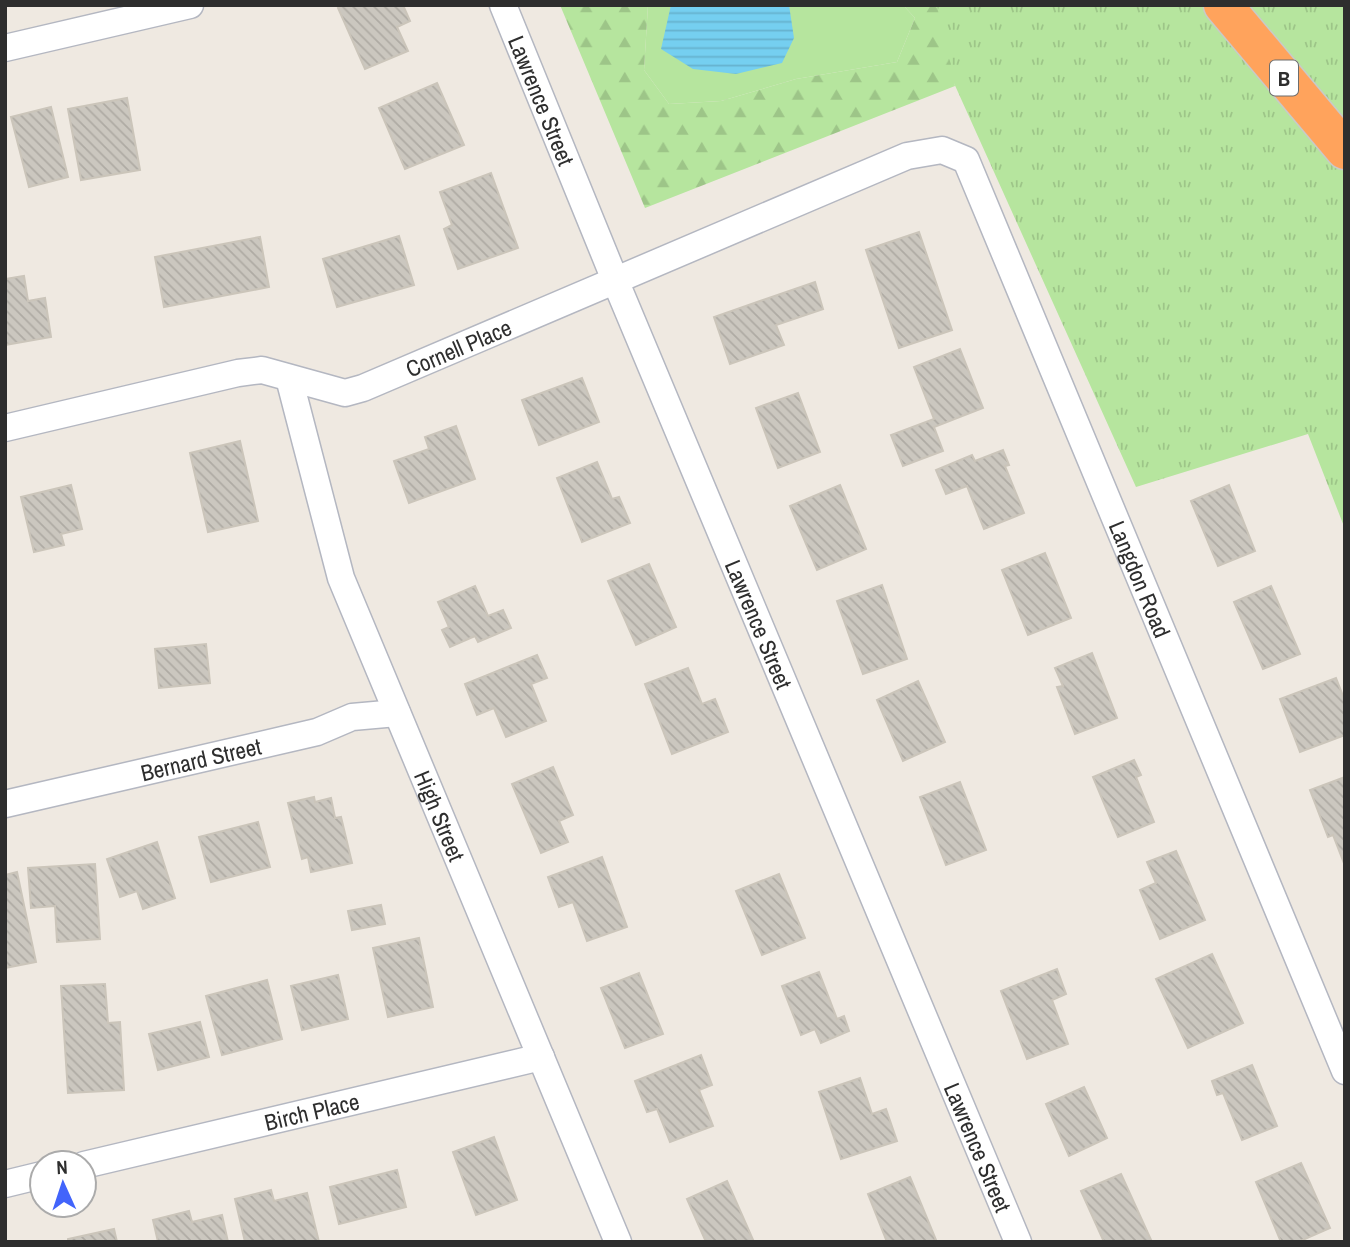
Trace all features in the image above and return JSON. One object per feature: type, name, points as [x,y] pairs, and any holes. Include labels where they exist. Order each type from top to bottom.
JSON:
[{"type":"highway","name":"B","points":[[1223,5],[1345,150]]},
{"type":"street","points":[[5,48],[190,5]]},
{"type":"street","name":"Lawrence Street","points":[[503,5],[615,280],[1018,1242]]},
{"type":"street","name":"Langdon Road","points":[[892,162],[907,156],[942,150],[966,160],[1345,1070]]},
{"type":"street","name":"Cornell Place","points":[[5,428],[238,373],[262,370],[345,393],[363,388],[892,162]]},
{"type":"street","name":"High Street","points":[[289,378],[341,578],[618,1242]]},
{"type":"street","name":"Bernard Street","points":[[5,804],[317,732],[352,718],[397,713]]},
{"type":"street","name":"Birch Place","points":[[98,1162],[541,1057]]},
{"type":"street","points":[[5,1184],[28,1178]]},
{"type":"green space","points":[[560,5],[648,5],[644,70],[669,104],[721,101],[796,79],[897,62],[915,18],[903,5],[1196,5],[1329,436],[953,75],[955,86],[645,208]]},
{"type":"green space","points":[[648,5],[903,5],[915,18],[897,62],[796,79],[721,101],[669,104],[644,70]]},
{"type":"green space","points":[[937,5],[1345,5],[1345,529],[1308,434],[1136,487],[953,81]]},
{"type":"water","points":[[671,5],[789,5],[794,38],[782,63],[736,74],[693,69],[661,49]]},
{"type":"building","points":[[343,5],[403,5],[410,21],[397,27],[408,51],[365,69],[338,8]]},
{"type":"building","points":[[437,83],[464,145],[405,169],[379,108]]},
{"type":"building","points":[[127,98],[140,170],[81,180],[68,109]]},
{"type":"building","points":[[51,107],[68,177],[29,187],[11,117]]},
{"type":"building","points":[[491,173],[518,248],[458,269],[444,229],[452,225],[440,192]]},
{"type":"building","points":[[919,232],[952,330],[899,348],[866,250]]},
{"type":"building","points":[[399,236],[414,285],[337,307],[323,259]]},
{"type":"building","points":[[260,237],[269,287],[164,307],[155,257]]},
{"type":"building","points":[[24,276],[28,301],[45,298],[51,337],[5,345],[5,279]]},
{"type":"building","points":[[815,282],[823,309],[776,325],[784,345],[730,364],[714,317]]},
{"type":"building","points":[[960,349],[983,408],[934,427],[943,451],[903,466],[891,435],[934,419],[914,367]]},
{"type":"building","points":[[582,378],[599,422],[539,445],[522,400]]},
{"type":"building","points":[[798,393],[820,452],[778,468],[756,408]]},
{"type":"building","points":[[456,426],[475,479],[409,503],[394,461],[429,449],[425,437]]},
{"type":"building","points":[[240,441],[258,521],[208,532],[190,453]]},
{"type":"building","points":[[1003,450],[1009,465],[1005,466],[1024,513],[984,529],[967,486],[946,494],[936,470],[972,455],[975,461]]},
{"type":"building","points":[[597,462],[612,499],[619,497],[630,523],[582,542],[557,478]]},
{"type":"building","points":[[71,485],[82,529],[61,534],[64,545],[34,552],[21,497]]},
{"type":"building","points":[[840,485],[866,549],[817,570],[790,506]]},
{"type":"building","points":[[1229,485],[1255,551],[1218,566],[1191,501]]},
{"type":"building","points":[[1045,553],[1071,618],[1028,635],[1002,570]]},
{"type":"building","points":[[649,564],[676,627],[636,645],[608,581]]},
{"type":"building","points":[[882,585],[907,659],[863,674],[837,601]]},
{"type":"building","points":[[475,586],[488,616],[503,610],[511,628],[478,642],[475,636],[450,647],[442,630],[449,627],[438,602]]},
{"type":"building","points":[[1271,586],[1300,654],[1263,669],[1234,602]]},
{"type":"building","points":[[206,644],[210,683],[159,688],[155,649]]},
{"type":"building","points":[[1092,653],[1117,718],[1075,734],[1057,687],[1063,686],[1055,668]]},
{"type":"building","points":[[537,655],[547,678],[531,684],[546,721],[506,737],[494,708],[477,715],[465,684]]},
{"type":"building","points":[[688,668],[702,704],[715,699],[728,732],[672,754],[645,684]]},
{"type":"building","points":[[1336,678],[1345,701],[1345,735],[1300,752],[1280,699]]},
{"type":"building","points":[[918,681],[945,742],[903,761],[877,700]]},
{"type":"building","points":[[1134,760],[1141,775],[1136,777],[1154,822],[1118,837],[1093,777]]},
{"type":"building","points":[[553,767],[573,815],[559,821],[568,842],[541,853],[512,784]]},
{"type":"building","points":[[1345,777],[1345,866],[1333,835],[1328,837],[1310,790]]},
{"type":"building","points":[[960,782],[986,850],[946,865],[920,797]]},
{"type":"building","points":[[314,797],[315,802],[331,798],[335,818],[341,817],[352,863],[311,872],[308,857],[302,859],[288,803]]},
{"type":"building","points":[[258,822],[270,867],[211,882],[199,837]]},
{"type":"building","points":[[157,842],[175,898],[143,909],[137,891],[120,897],[107,859]]},
{"type":"building","points":[[1176,851],[1205,920],[1160,939],[1140,890],[1156,883],[1147,862]]},
{"type":"building","points":[[602,857],[627,927],[587,941],[573,902],[559,907],[548,877]]},
{"type":"building","points":[[95,864],[100,939],[57,942],[55,906],[31,908],[28,868]]},
{"type":"building","points":[[17,872],[36,962],[5,968],[5,875]]},
{"type":"building","points":[[779,874],[805,938],[762,955],[736,891]]},
{"type":"building","points":[[381,905],[385,924],[352,930],[348,911]]},
{"type":"building","points":[[419,938],[433,1007],[388,1017],[373,948]]},
{"type":"building","points":[[1212,954],[1243,1023],[1188,1048],[1156,979]]},
{"type":"building","points":[[1057,969],[1066,994],[1052,1000],[1068,1044],[1027,1059],[1001,991]]},
{"type":"building","points":[[819,972],[837,1019],[844,1016],[849,1031],[821,1043],[815,1029],[801,1035],[782,986]]},
{"type":"building","points":[[639,973],[663,1034],[625,1048],[601,988]]},
{"type":"building","points":[[338,975],[348,1019],[302,1030],[291,986]]},
{"type":"building","points":[[267,980],[282,1039],[222,1055],[206,996]]},
{"type":"building","points":[[105,984],[108,1023],[120,1022],[124,1090],[68,1093],[61,986]]},
{"type":"building","points":[[200,1022],[209,1057],[158,1070],[149,1034]]},
{"type":"building","points":[[701,1055],[712,1085],[699,1090],[713,1126],[670,1142],[657,1109],[647,1112],[635,1081]]},
{"type":"building","points":[[1252,1065],[1277,1126],[1242,1140],[1223,1093],[1217,1095],[1212,1081]]},
{"type":"building","points":[[860,1078],[872,1114],[886,1109],[897,1141],[841,1159],[819,1092]]},
{"type":"building","points":[[1084,1087],[1107,1138],[1069,1156],[1046,1104]]},
{"type":"building","points":[[494,1137],[517,1200],[476,1215],[453,1152]]},
{"type":"building","points":[[1301,1163],[1330,1228],[1298,1242],[1281,1242],[1256,1182]]},
{"type":"building","points":[[397,1170],[406,1207],[339,1224],[330,1187]]},
{"type":"building","points":[[1121,1174],[1152,1242],[1104,1242],[1081,1191]]},
{"type":"building","points":[[910,1177],[936,1240],[887,1242],[868,1194]]},
{"type":"building","points":[[727,1181],[754,1242],[706,1242],[687,1199]]},
{"type":"building","points":[[271,1190],[274,1201],[307,1193],[319,1242],[245,1242],[235,1199]]},
{"type":"building","points":[[189,1211],[192,1222],[222,1215],[228,1242],[158,1242],[153,1220]]},
{"type":"building","points":[[114,1229],[117,1242],[68,1242],[68,1239]]}]
